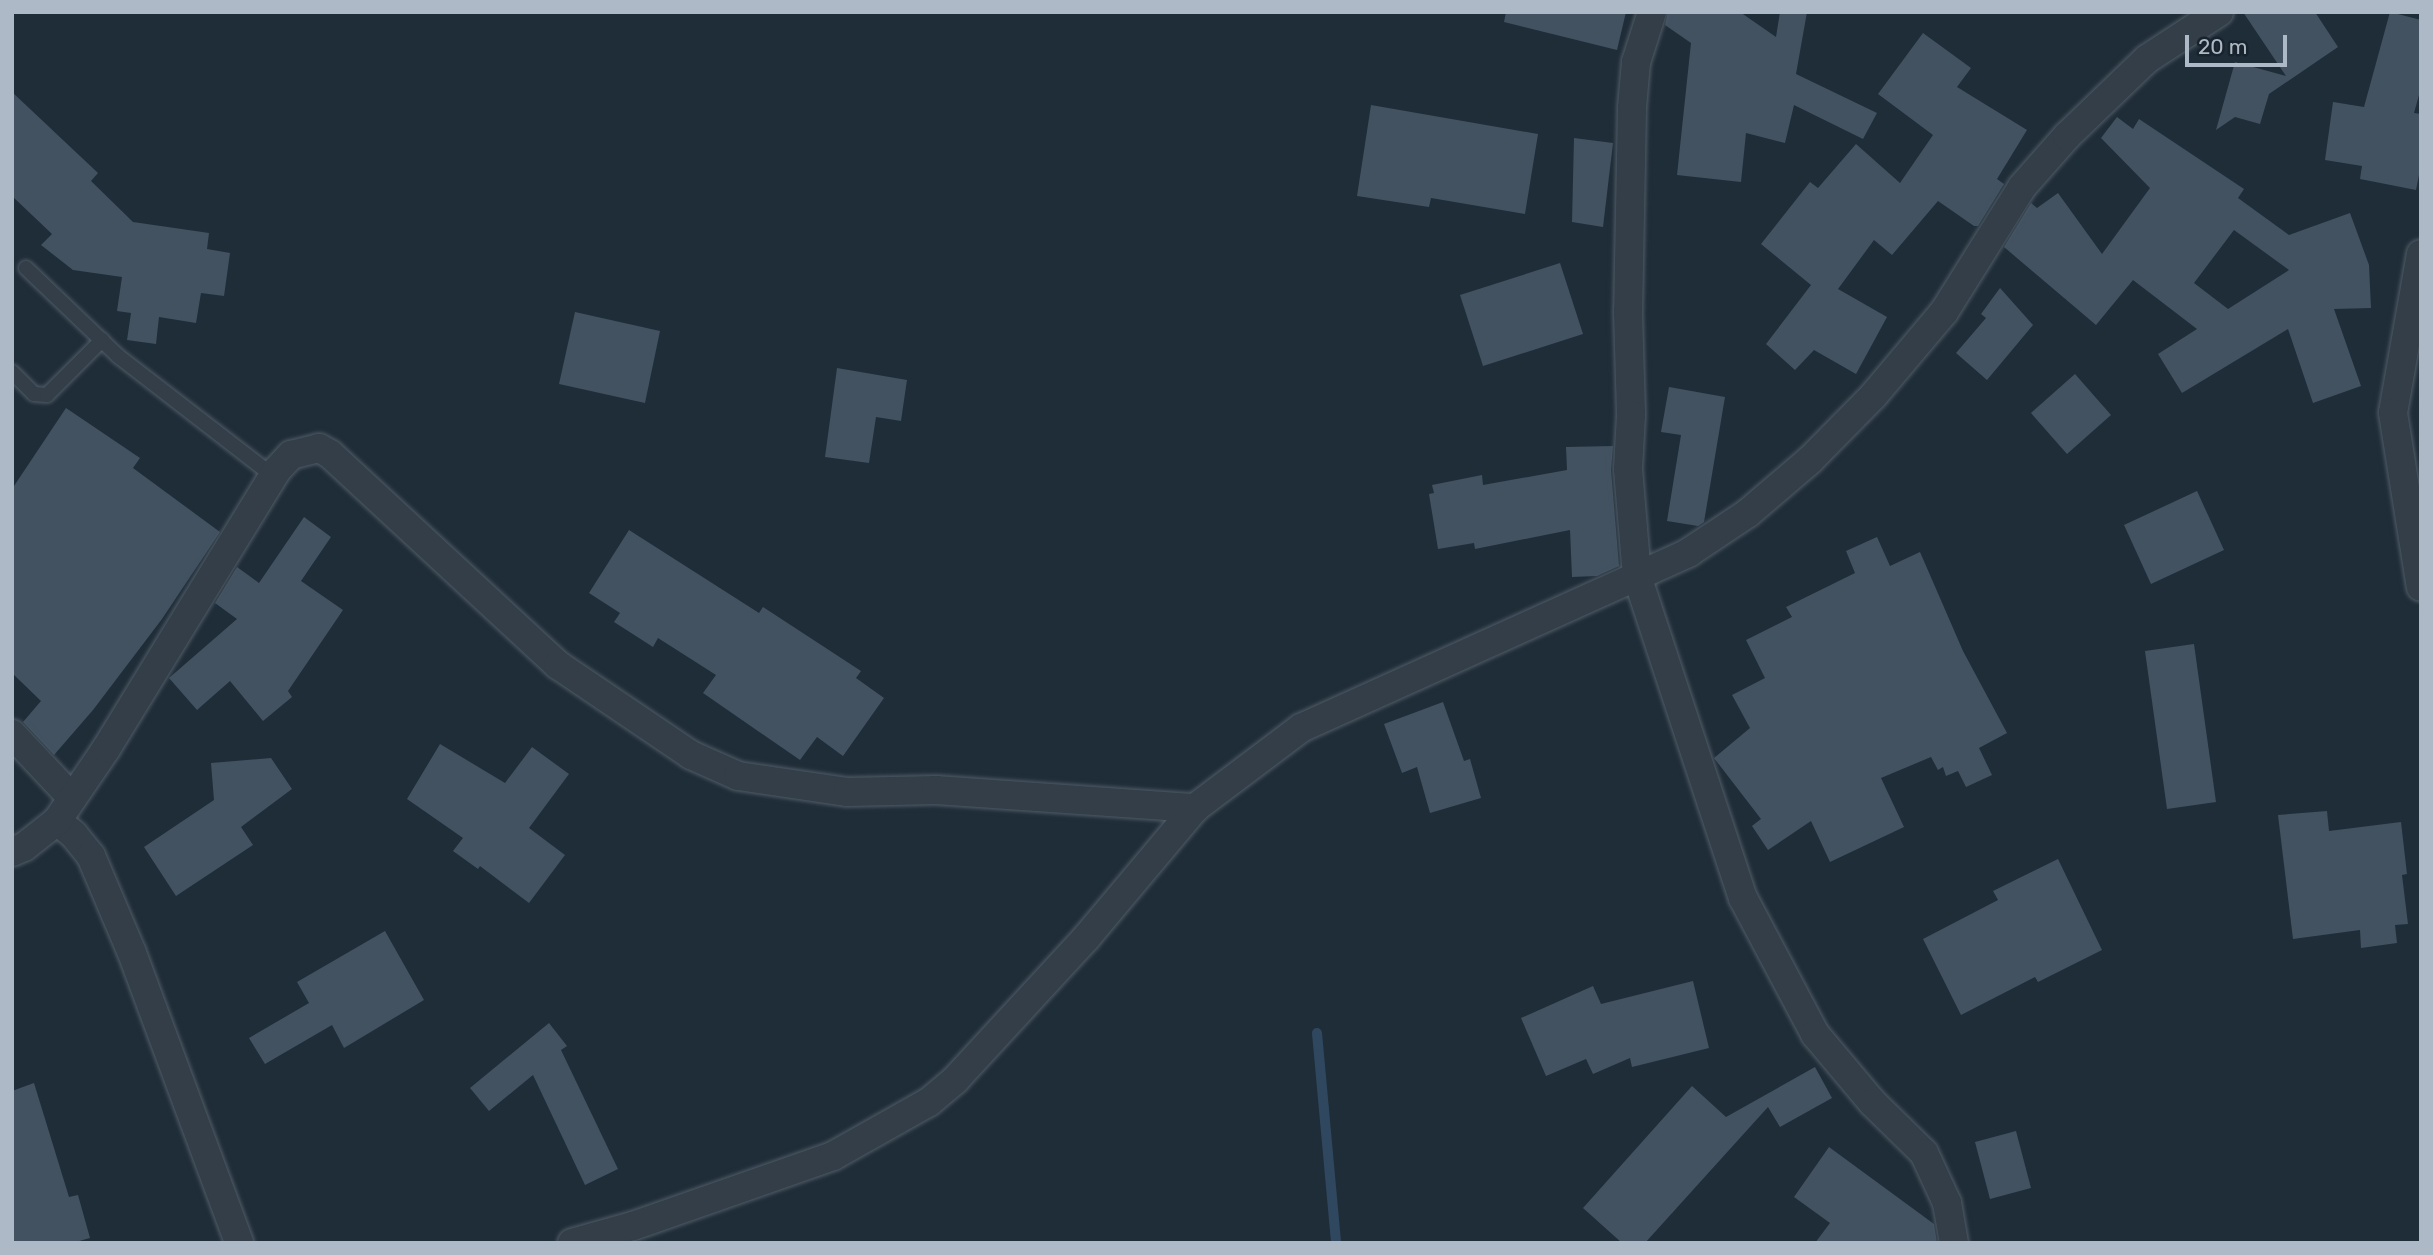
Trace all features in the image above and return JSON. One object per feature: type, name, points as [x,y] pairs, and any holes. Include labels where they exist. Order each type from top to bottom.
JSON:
[{"type":"street","points":[[1652,12],[1636,62],[1632,108],[1628,312],[1631,415],[1628,469],[1637,576],[1743,898],[1815,1034],[1873,1103],[1924,1153],[1947,1203],[1952,1235]]},
{"type":"street","points":[[572,1243],[633,1226],[833,1156],[929,1102],[956,1079],[1086,937],[1195,808],[1301,728],[1688,553],[1738,520],[1810,460],[1874,395],[1944,312],[2022,187],[2067,136],[2147,60],[2218,12]]},
{"type":"street","points":[[2421,254],[2393,413],[2421,587]]},
{"type":"street","points":[[12,852],[24,847],[64,810],[113,738],[273,476],[292,455],[319,448],[330,454],[558,665],[691,755],[738,776],[848,792],[936,790],[1195,808]]},
{"type":"street","points":[[12,734],[64,810],[74,835],[91,856],[132,953],[239,1243]]},
{"type":"lane","points":[[26,268],[102,340],[273,476]]},
{"type":"lane","points":[[12,372],[34,394],[47,395],[102,340]]},
{"type":"building","points":[[1506,12],[1626,12],[1617,50],[1504,22]]},
{"type":"building","points":[[1668,12],[1740,12],[1776,37],[1780,12],[1807,12],[1796,74],[1877,113],[1863,139],[1794,105],[1785,143],[1746,133],[1741,182],[1677,175],[1691,43],[1665,25]]},
{"type":"building","points":[[2243,12],[2315,12],[2338,47],[2269,94],[2260,124],[2235,117],[2216,130],[2235,62],[2286,76]]},
{"type":"building","points":[[2390,12],[2421,20],[2421,88],[2414,113],[2421,114],[2421,165],[2416,190],[2360,179],[2362,166],[2325,160],[2333,102],[2364,107]]},
{"type":"building","points":[[1923,33],[1971,68],[1957,87],[2027,130],[1997,179],[2004,184],[1978,226],[1974,226],[1938,201],[1892,255],[1874,240],[1838,289],[1887,317],[1856,374],[1814,350],[1795,370],[1766,344],[1811,285],[1761,244],[1810,182],[1818,188],[1856,144],[1900,183],[1933,135],[1878,94]]},
{"type":"building","points":[[12,92],[98,173],[91,181],[133,222],[209,233],[207,249],[230,253],[224,296],[201,293],[196,323],[159,317],[156,344],[127,340],[131,313],[117,311],[122,277],[73,270],[41,245],[52,234],[12,196]]},
{"type":"building","points":[[1371,105],[1538,134],[1525,214],[1431,198],[1429,207],[1357,196]]},
{"type":"building","points":[[2117,117],[2133,129],[2139,119],[2244,189],[2238,198],[2289,235],[2350,213],[2369,265],[2371,308],[2334,309],[2361,386],[2313,403],[2288,329],[2182,393],[2158,354],[2197,329],[2133,280],[2096,325],[2004,247],[2031,203],[2037,208],[2058,193],[2102,254],[2150,188],[2101,138]],"holes":[[[2234,230],[2289,270],[2228,309],[2194,283]]]},
{"type":"building","points":[[1574,138],[1613,143],[1603,227],[1572,222]]},
{"type":"building","points":[[1560,263],[1583,334],[1483,366],[1460,295]]},
{"type":"building","points":[[2000,288],[2033,325],[1987,380],[1956,353],[1986,318],[1981,314]]},
{"type":"building","points":[[575,312],[660,331],[645,403],[559,384]]},
{"type":"building","points":[[837,368],[907,380],[901,421],[876,417],[869,463],[825,457]]},
{"type":"building","points":[[2075,374],[2111,415],[2067,454],[2031,413]]},
{"type":"building","points":[[1669,387],[1725,397],[1704,522],[1698,526],[1667,521],[1681,435],[1661,432]]},
{"type":"building","points":[[66,408],[140,458],[133,468],[220,532],[162,619],[93,710],[54,755],[23,722],[41,701],[12,673],[12,489]]},
{"type":"building","points":[[1613,446],[1611,470],[1619,566],[1597,576],[1572,577],[1570,530],[1475,549],[1474,543],[1438,549],[1429,494],[1434,493],[1432,485],[1482,475],[1483,485],[1567,470],[1566,447]]},
{"type":"building","points":[[2197,491],[2224,550],[2151,584],[2124,525]]},
{"type":"building","points":[[304,517],[331,537],[301,581],[343,610],[288,691],[292,697],[263,721],[230,681],[197,710],[169,678],[237,619],[215,603],[237,567],[259,583]]},
{"type":"building","points":[[629,530],[759,613],[763,607],[861,671],[856,678],[884,698],[843,756],[817,737],[800,760],[703,693],[716,675],[658,638],[653,647],[614,622],[620,613],[589,593]]},
{"type":"building","points":[[1877,537],[1890,566],[1920,552],[1963,651],[2007,733],[1979,748],[1992,775],[1966,787],[1958,771],[1946,776],[1943,767],[1938,770],[1931,757],[1881,778],[1904,827],[1830,862],[1811,821],[1768,850],[1752,826],[1761,819],[1714,758],[1750,728],[1732,695],[1765,678],[1746,640],[1792,617],[1786,607],[1855,573],[1846,551]]},
{"type":"building","points":[[2194,644],[2216,802],[2167,809],[2145,651]]},
{"type":"building","points":[[1443,702],[1464,761],[1470,759],[1481,798],[1430,813],[1417,767],[1402,773],[1384,724]]},
{"type":"building","points":[[440,744],[505,783],[532,747],[569,774],[529,828],[565,855],[529,903],[480,866],[478,869],[453,851],[463,838],[407,799]]},
{"type":"building","points":[[271,758],[292,789],[241,827],[253,845],[176,896],[144,847],[214,800],[211,763]]},
{"type":"building","points":[[2327,811],[2329,831],[2401,822],[2407,874],[2402,875],[2408,924],[2395,925],[2397,943],[2361,948],[2360,930],[2293,939],[2278,815]]},
{"type":"building","points":[[2058,859],[2102,950],[2038,982],[2035,977],[1961,1015],[1923,939],[1998,900],[1993,891]]},
{"type":"building","points":[[385,931],[424,1000],[344,1048],[332,1025],[265,1064],[249,1038],[309,1003],[297,982]]},
{"type":"building","points":[[1693,981],[1709,1048],[1632,1067],[1630,1058],[1593,1074],[1586,1059],[1546,1076],[1521,1018],[1593,986],[1601,1004]]},
{"type":"building","points":[[549,1023],[567,1046],[561,1050],[618,1169],[585,1185],[533,1075],[489,1111],[470,1088]]},
{"type":"building","points":[[1815,1067],[1832,1098],[1780,1127],[1768,1107],[1645,1243],[1622,1243],[1583,1208],[1692,1086],[1726,1117]]},
{"type":"building","points":[[34,1083],[69,1197],[78,1195],[90,1238],[72,1243],[12,1243],[12,1091]]},
{"type":"building","points":[[2016,1131],[2031,1188],[1990,1199],[1975,1142]]},
{"type":"building","points":[[1829,1147],[1934,1224],[1937,1243],[1815,1243],[1830,1223],[1794,1197]]},
{"type":"waterway","points":[[1317,1033],[1336,1243]]}]
